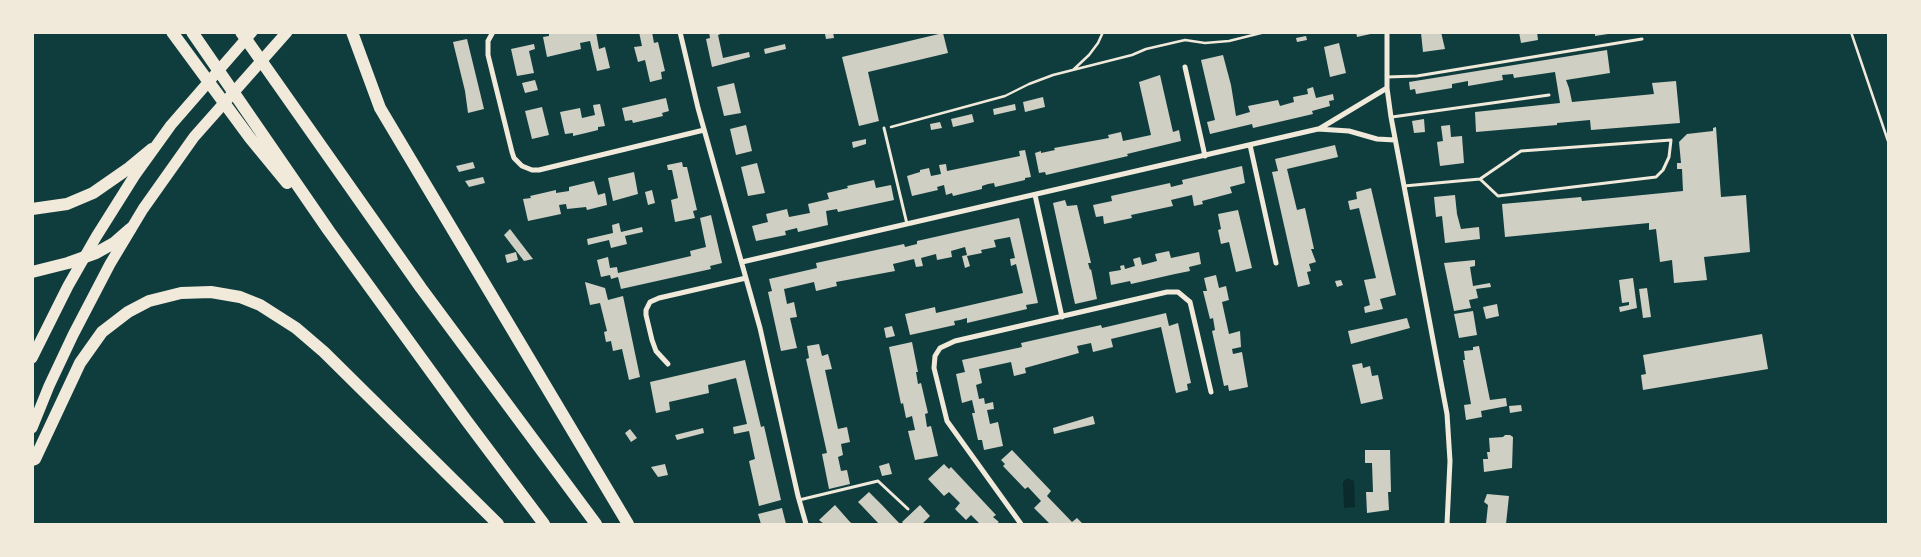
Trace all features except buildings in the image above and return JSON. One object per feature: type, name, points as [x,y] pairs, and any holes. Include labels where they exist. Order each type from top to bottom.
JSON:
[{"type":"highway","points":[[172,32],[261,152],[329,231]]},
{"type":"highway","points":[[192,32],[329,231],[544,524]]},
{"type":"highway","points":[[242,32],[426,295],[596,524]]},
{"type":"highway","points":[[352,32],[380,108],[628,524]]},
{"type":"highway","points":[[362,32],[363,63]]},
{"type":"highway","points":[[32,209],[67,204],[93,193],[152,149]]},
{"type":"highway","points":[[32,272],[85,258],[107,248],[130,229]]},
{"type":"highway","points":[[32,460],[35,459],[80,363],[102,332],[128,312],[149,301],[181,293],[211,292],[240,297],[260,305],[284,319],[304,334],[498,524]]},
{"type":"main road","points":[[32,358],[110,214],[152,149],[252,32]]},
{"type":"main road","points":[[32,428],[73,335],[130,229],[194,137],[287,32]]},
{"type":"street","points":[[493,32],[488,41],[488,54],[512,152],[514,158],[522,166],[532,170],[539,170],[704,130]]},
{"type":"street","points":[[680,32],[704,130],[760,328],[798,500],[806,524]]},
{"type":"street","points":[[1387,32],[1387,88],[1391,117],[1447,414],[1450,468],[1447,524]]},
{"type":"street","points":[[1185,67],[1205,156]]},
{"type":"street","points":[[1318,129],[1387,88]]},
{"type":"street","points":[[742,262],[1318,129],[1348,131],[1377,139],[1395,140]]},
{"type":"street","points":[[1250,145],[1276,263]]},
{"type":"street","points":[[1035,195],[1062,317]]},
{"type":"street","points":[[668,364],[656,351],[652,340],[646,315],[650,302],[659,298],[746,278]]},
{"type":"street","points":[[1020,524],[946,421],[934,368],[937,351],[944,345],[1167,292],[1182,294],[1192,307],[1211,392]]},
{"type":"lane","points":[[1387,77],[1417,76],[1642,39]]},
{"type":"lane","points":[[1391,117],[1549,95]]},
{"type":"lane","points":[[884,128],[907,224]]},
{"type":"lane","points":[[1403,186],[1480,179],[1521,150],[1671,140],[1669,157],[1663,170],[1656,178],[1498,196],[1480,179]]},
{"type":"lane","points":[[798,500],[878,481],[908,509]]},
{"type":"path","points":[[1073,70],[1094,49],[1103,32]]},
{"type":"path","points":[[884,128],[1006,96],[1029,84],[1073,70],[1185,40],[1205,43],[1229,41],[1265,32]]},
{"type":"path","points":[[1852,32],[1888,141]]},
{"type":"water","points":[[1347,478],[1354,481],[1355,507],[1344,508],[1343,482]]}]
